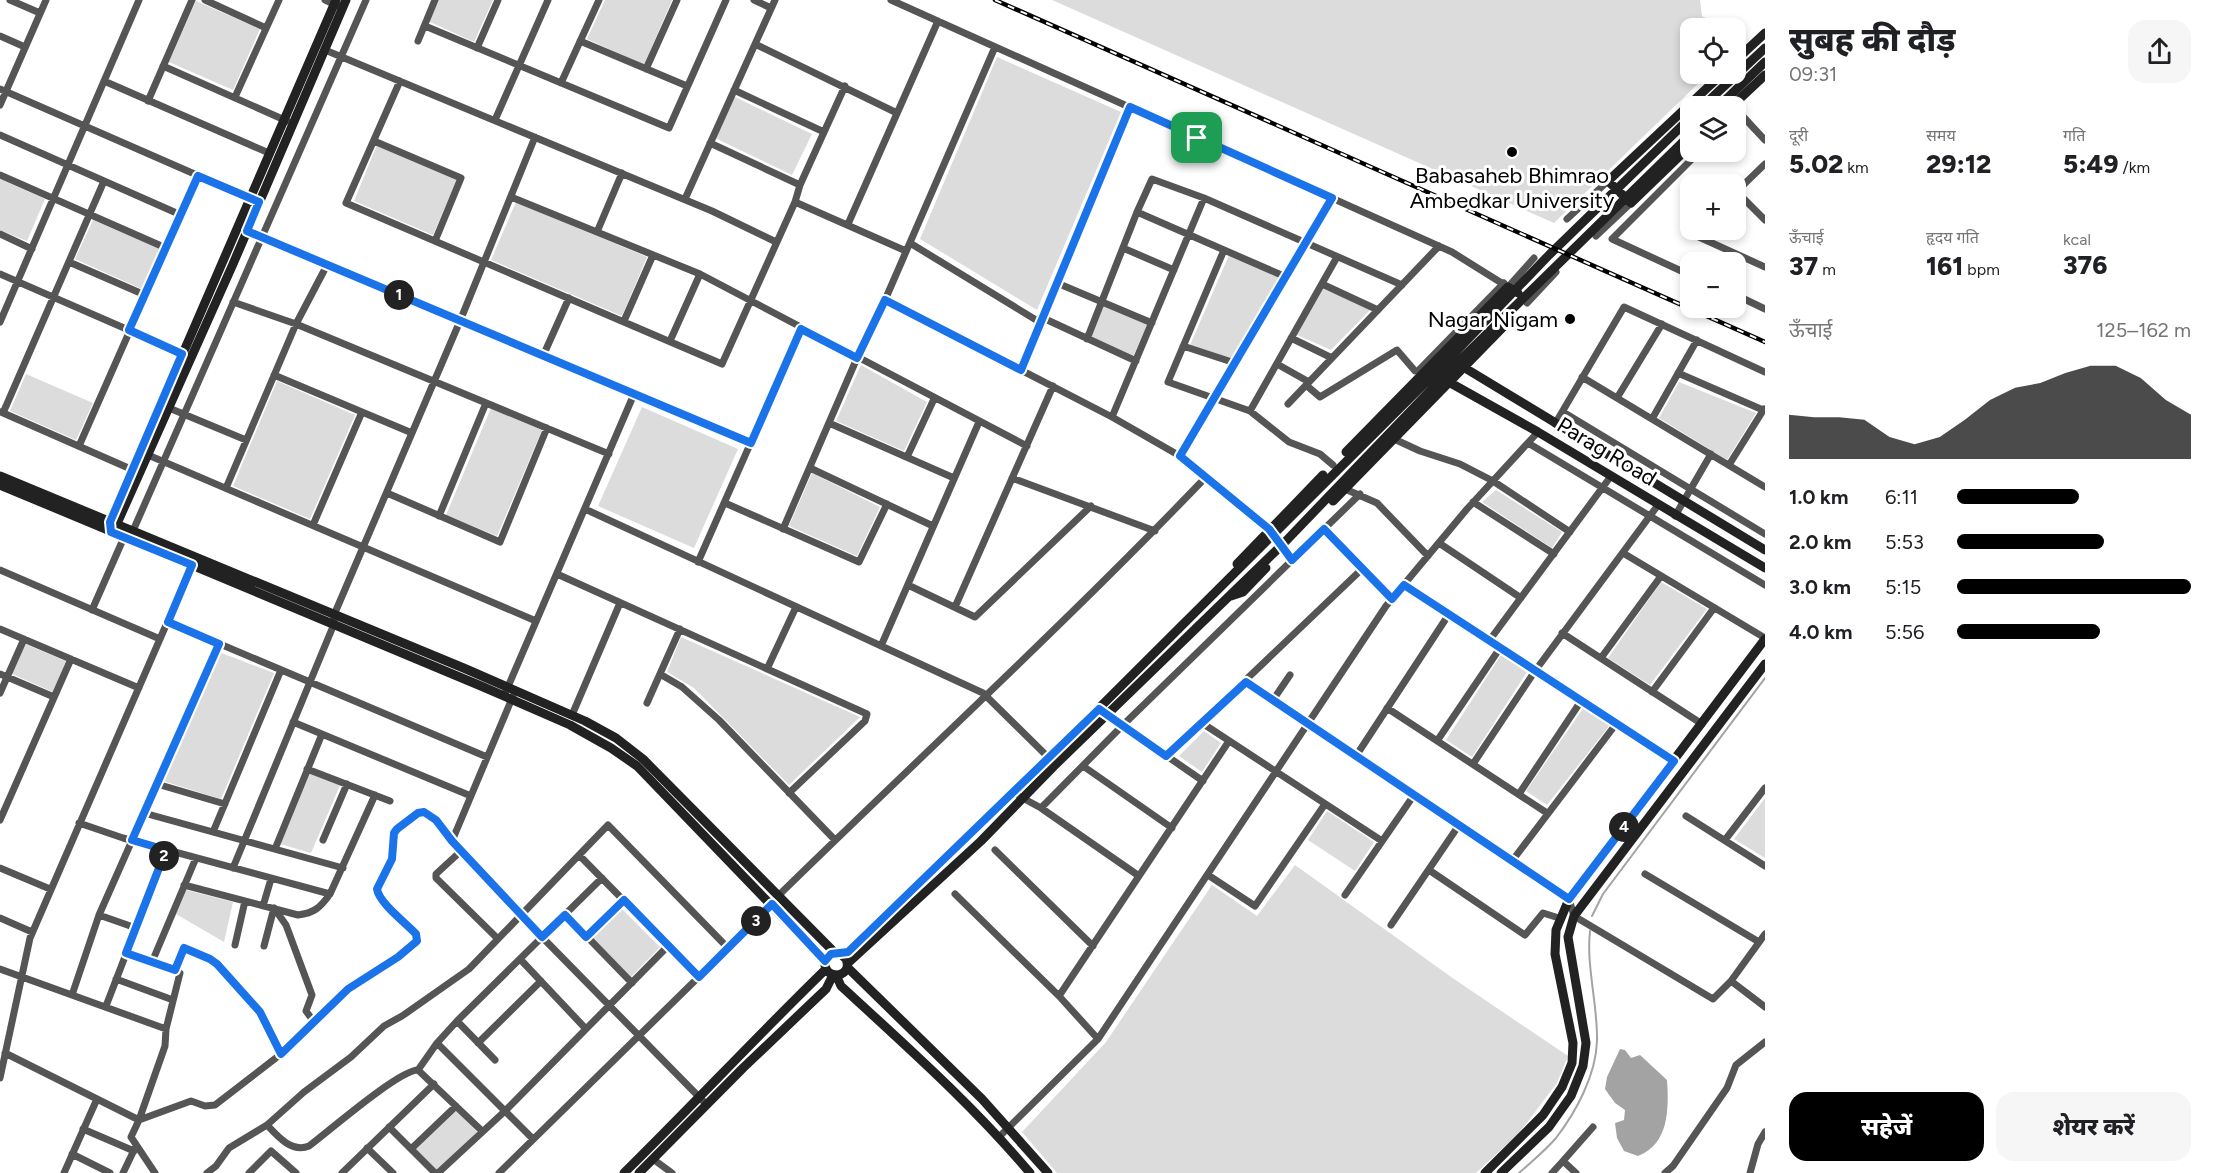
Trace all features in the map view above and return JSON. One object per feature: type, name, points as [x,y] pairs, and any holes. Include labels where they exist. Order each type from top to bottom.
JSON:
[{"type":"street","points":[[10,0],[40,13]]},
{"type":"street","points":[[0,105],[3,90],[45,0]]},
{"type":"street","points":[[0,322],[139,0]]},
{"type":"street","points":[[148,100],[192,0]]},
{"type":"street","points":[[205,0],[266,28]]},
{"type":"street","points":[[235,97],[279,0]]},
{"type":"street","points":[[92,610],[164,462],[366,0]]},
{"type":"street","points":[[418,41],[435,0]]},
{"type":"street","points":[[477,48],[498,0]]},
{"type":"street","points":[[495,120],[548,0]]},
{"type":"street","points":[[561,83],[599,0]]},
{"type":"street","points":[[646,69],[677,0]]},
{"type":"street","points":[[425,26],[669,128],[726,0]]},
{"type":"street","points":[[754,0],[771,8]]},
{"type":"street","points":[[685,199],[775,0]]},
{"type":"street","points":[[891,0],[1439,246],[1506,285],[1527,303]]},
{"type":"street","points":[[113,526],[169,408],[187,356],[269,153],[288,122],[325,50],[337,2]]},
{"type":"street","points":[[113,526],[133,470],[247,231],[337,2]]},
{"type":"street","points":[[848,224],[938,21]]},
{"type":"street","points":[[1746,51],[1765,33]]},
{"type":"street","points":[[0,36],[25,47]]},
{"type":"street","points":[[580,41],[687,86]]},
{"type":"street","points":[[755,44],[897,113]]},
{"type":"street","points":[[783,529],[995,47]]},
{"type":"street","points":[[1714,96],[1765,48]]},
{"type":"street","points":[[325,50],[685,199],[776,242]]},
{"type":"street","points":[[1729,96],[1765,62]]},
{"type":"street","points":[[163,66],[288,122]]},
{"type":"street","points":[[1746,97],[1765,75]]},
{"type":"street","points":[[104,81],[269,153]]},
{"type":"street","points":[[400,81],[346,203],[722,364],[751,303],[795,202],[800,185],[845,86]]},
{"type":"street","points":[[1567,219],[1711,84]]},
{"type":"street","points":[[3,90],[259,202]]},
{"type":"street","points":[[734,90],[824,132]]},
{"type":"street","points":[[1021,370],[1130,107]]},
{"type":"street","points":[[1746,120],[1765,140]]},
{"type":"street","points":[[830,970],[842,974],[848,965],[981,841],[1049,758],[1440,368],[1549,255],[1680,128]]},
{"type":"street","points":[[0,135],[181,215]]},
{"type":"street","points":[[233,868],[364,546],[485,262],[535,137]]},
{"type":"street","points":[[374,141],[461,178],[435,241]]},
{"type":"street","points":[[711,143],[800,185]]},
{"type":"street","points":[[624,1173],[743,1068],[826,989],[831,954],[848,952],[1018,795],[1108,716],[1253,573],[1449,371],[1680,145]]},
{"type":"street","points":[[1596,236],[1680,156]]},
{"type":"street","points":[[1680,270],[1612,239],[1689,162]]},
{"type":"street","points":[[1746,182],[1765,164]]},
{"type":"street","points":[[597,232],[622,173]]},
{"type":"street","points":[[0,175],[166,248]]},
{"type":"street","points":[[79,446],[198,176]]},
{"type":"street","points":[[1087,339],[1152,179],[1204,198],[1402,285]]},
{"type":"street","points":[[104,181],[2,412],[133,470]]},
{"type":"street","points":[[1608,181],[1630,203]]},
{"type":"street","points":[[511,197],[700,274],[751,303],[1027,446]]},
{"type":"street","points":[[1113,417],[1204,198]]},
{"type":"street","points":[[1180,456],[1332,198]]},
{"type":"street","points":[[1746,201],[1765,220]]},
{"type":"street","points":[[795,202],[906,251]]},
{"type":"street","points":[[1137,212],[1286,277]]},
{"type":"street","points":[[247,231],[751,443]]},
{"type":"street","points":[[0,234],[32,249]]},
{"type":"street","points":[[1705,240],[1765,267]]},
{"type":"street","points":[[910,243],[1042,320],[1136,362]]},
{"type":"street","points":[[1288,404],[1439,246]]},
{"type":"street","points":[[1123,248],[1174,270]]},
{"type":"street","points":[[1224,250],[1168,382],[1250,411],[1289,442],[1320,454],[1334,465]]},
{"type":"street","points":[[624,321],[653,255]]},
{"type":"street","points":[[1250,411],[1337,257]]},
{"type":"street","points":[[1277,364],[1308,383],[1320,397],[1397,350],[1415,371],[1418,371],[1534,258]]},
{"type":"street","points":[[69,262],[145,295]]},
{"type":"street","points":[[226,488],[296,324],[327,265]]},
{"type":"street","points":[[1230,596],[1244,592],[1556,272]]},
{"type":"street","points":[[0,274],[187,356]]},
{"type":"street","points":[[669,341],[700,274]]},
{"type":"street","points":[[1057,282],[1152,323]]},
{"type":"street","points":[[1322,284],[1378,310]]},
{"type":"street","points":[[1226,581],[1238,561],[1445,352],[1506,285]]},
{"type":"street","points":[[543,356],[569,298]]},
{"type":"street","points":[[885,300],[1113,417],[1180,456],[1269,529],[1292,560]]},
{"type":"street","points":[[1746,300],[1765,309]]},
{"type":"street","points":[[233,302],[296,324],[609,454]]},
{"type":"street","points":[[1760,538],[1559,419],[1624,307],[1765,372]]},
{"type":"street","points":[[1617,398],[1662,324]]},
{"type":"street","points":[[698,562],[801,329]]},
{"type":"street","points":[[1291,339],[1332,358]]},
{"type":"street","points":[[1652,419],[1697,340]]},
{"type":"street","points":[[1183,346],[1235,363]]},
{"type":"street","name":"Parag Road","points":[[1445,352],[1464,368],[1559,419],[1760,538],[1765,550]]},
{"type":"street","name":"Parag Road","points":[[1429,368],[1449,382],[1538,432],[1765,568]]},
{"type":"street","points":[[1678,374],[1764,409],[1729,465]]},
{"type":"street","points":[[274,375],[412,433]]},
{"type":"street","points":[[1582,377],[1764,485]]},
{"type":"street","points":[[955,607],[1053,386]]},
{"type":"street","points":[[452,841],[487,757],[536,621],[634,394]]},
{"type":"street","points":[[907,457],[934,399]]},
{"type":"street","points":[[439,516],[486,403]]},
{"type":"street","points":[[169,408],[246,440]]},
{"type":"street","points":[[313,525],[362,412]]},
{"type":"street","points":[[881,646],[979,422]]},
{"type":"street","points":[[829,423],[954,478]]},
{"type":"street","points":[[387,493],[500,542],[548,428]]},
{"type":"street","points":[[999,1137],[1098,1039],[1392,599],[1473,502],[1538,432]]},
{"type":"street","points":[[1394,439],[1420,452],[1460,464],[1570,532]]},
{"type":"street","points":[[1528,443],[1765,585]]},
{"type":"street","points":[[1675,516],[1711,454]]},
{"type":"street","points":[[148,455],[536,621]]},
{"type":"street","points":[[810,468],[933,526]]},
{"type":"street","points":[[0,476],[128,534],[509,693],[572,715],[604,732],[643,759],[779,896],[838,953],[845,957],[848,965],[982,1099],[1048,1173]]},
{"type":"street","points":[[1489,640],[1611,476]]},
{"type":"street","points":[[779,896],[987,696],[1155,531],[1206,477]]},
{"type":"street","points":[[1012,478],[1155,531]]},
{"type":"street","points":[[0,485],[113,526]]},
{"type":"street","points":[[1345,489],[1377,503],[1428,556]]},
{"type":"street","points":[[1041,808],[1360,494]]},
{"type":"street","points":[[1473,502],[1554,554]]},
{"type":"street","points":[[724,503],[859,562],[887,504]]},
{"type":"street","points":[[1473,764],[1535,670],[1658,505]]},
{"type":"street","points":[[908,585],[975,617],[1091,506]]},
{"type":"street","points":[[585,509],[982,693],[1049,758]]},
{"type":"street","points":[[1324,529],[1392,599]]},
{"type":"street","points":[[1439,543],[1521,598]]},
{"type":"street","points":[[1485,1173],[1544,1115],[1562,1087],[1572,1063],[1573,1043],[1555,954],[1559,918],[1569,899],[1765,639],[1623,553]]},
{"type":"street","points":[[0,1078],[32,932],[194,561]]},
{"type":"street","points":[[1166,756],[1362,569]]},
{"type":"street","points":[[0,570],[160,639]]},
{"type":"street","points":[[557,574],[867,714],[865,721],[789,793]]},
{"type":"street","points":[[1601,658],[1661,576]]},
{"type":"street","points":[[1404,585],[1674,761]]},
{"type":"street","points":[[572,715],[620,603]]},
{"type":"street","points":[[767,669],[796,607]]},
{"type":"street","points":[[1652,692],[1714,608]]},
{"type":"street","points":[[1356,756],[1449,614]]},
{"type":"street","points":[[168,622],[487,757]]},
{"type":"street","points":[[0,629],[139,688]]},
{"type":"street","points":[[647,703],[680,630]]},
{"type":"street","points":[[1562,633],[1702,724]]},
{"type":"street","points":[[0,693],[4,675],[24,639]]},
{"type":"street","points":[[72,995],[99,915],[219,644]]},
{"type":"street","points":[[1437,741],[1500,648]]},
{"type":"street","points":[[0,820],[4,801],[71,659]]},
{"type":"street","points":[[1502,1173],[1549,1127],[1571,1096],[1583,1066],[1587,1043],[1568,937],[1574,916],[1765,664]]},
{"type":"street","points":[[213,832],[281,670]]},
{"type":"street","points":[[660,674],[682,687],[719,720],[835,840]]},
{"type":"street","points":[[4,675],[54,697]]},
{"type":"street","points":[[1273,700],[1290,675]]},
{"type":"street","points":[[1246,682],[1569,899],[1574,916],[1713,999],[1731,981],[1765,934]]},
{"type":"street","points":[[509,693],[599,741],[637,766],[772,904],[830,970],[841,986],[918,1056],[999,1137],[1030,1173]]},
{"type":"street","points":[[1519,794],[1581,701]]},
{"type":"street","points":[[1387,708],[1547,813]]},
{"type":"street","points":[[1099,709],[1203,781]]},
{"type":"street","points":[[293,722],[471,796]]},
{"type":"street","points":[[1202,723],[1382,841]]},
{"type":"street","points":[[1512,861],[1616,724]]},
{"type":"street","points":[[599,741],[604,732]]},
{"type":"street","points":[[274,849],[322,734]]},
{"type":"street","points":[[1059,996],[1229,741]]},
{"type":"street","points":[[1083,766],[1172,828]]},
{"type":"street","points":[[308,769],[390,801]]},
{"type":"street","points":[[157,784],[225,804]]},
{"type":"street","points":[[323,840],[347,784]]},
{"type":"street","points":[[1725,840],[1765,788]]},
{"type":"street","points":[[184,885],[298,915],[311,913],[321,906],[330,894],[375,795]]},
{"type":"street","points":[[1018,795],[1041,808],[1139,876]]},
{"type":"street","points":[[1346,895],[1413,795]]},
{"type":"street","points":[[1209,875],[1255,906],[1325,804]]},
{"type":"street","points":[[5,1053],[140,1120],[191,1101],[206,1106],[215,1105],[281,1054],[348,989],[398,957],[417,941],[416,934],[384,903],[377,893],[394,852],[394,833],[418,813],[424,812],[436,820],[460,851],[703,1102]]},
{"type":"street","points":[[144,813],[343,868]]},
{"type":"street","points":[[1686,816],[1765,866]]},
{"type":"street","points":[[79,823],[166,850],[330,894]]},
{"type":"street","points":[[207,1173],[216,1166],[230,1148],[267,1125],[304,1092],[351,1057],[384,1026],[469,969],[608,825],[728,948]]},
{"type":"street","points":[[1391,925],[1459,825]]},
{"type":"street","points":[[106,1006],[166,850]]},
{"type":"street","points":[[995,850],[1093,946]]},
{"type":"street","points":[[460,851],[436,874],[436,878],[497,938]]},
{"type":"street","points":[[579,855],[699,977]]},
{"type":"street","points":[[152,962],[196,858]]},
{"type":"street","points":[[0,867],[50,889]]},
{"type":"street","points":[[1429,870],[1525,935],[1543,912],[1559,918]]},
{"type":"street","points":[[1645,874],[1759,942]]},
{"type":"street","points":[[418,1070],[437,1042],[602,878]]},
{"type":"street","points":[[264,906],[271,879]]},
{"type":"street","points":[[956,894],[1059,996],[1098,1039]]},
{"type":"street","points":[[586,937],[624,900]]},
{"type":"street","points":[[235,945],[245,901]]},
{"type":"street","points":[[499,1173],[772,904]]},
{"type":"street","points":[[274,908],[286,925],[312,995],[306,1011],[314,1022]]},
{"type":"street","points":[[264,946],[274,908]]},
{"type":"street","points":[[99,915],[136,928]]},
{"type":"street","points":[[565,915],[632,983]]},
{"type":"street","points":[[0,918],[32,932]]},
{"type":"street","points":[[389,1127],[437,1173],[505,1111],[668,946]]},
{"type":"street","points":[[175,970],[184,948],[213,961],[260,1012],[281,1054]]},
{"type":"street","points":[[126,953],[180,973],[166,1029],[165,1046],[140,1120],[131,1137],[135,1148],[155,1173]]},
{"type":"street","points":[[520,959],[586,1029]]},
{"type":"street","points":[[0,969],[21,979],[106,1006],[166,1029]]},
{"type":"street","points":[[639,1173],[773,1020],[830,970]]},
{"type":"street","points":[[116,980],[173,1000]]},
{"type":"street","points":[[478,1043],[541,981]]},
{"type":"street","points":[[1731,981],[1765,1007]]},
{"type":"street","points":[[457,1022],[495,1060]]},
{"type":"street","points":[[437,1042],[533,1139]]},
{"type":"street","points":[[1665,1173],[1673,1166],[1727,1088],[1736,1065],[1765,1042]]},
{"type":"street","points":[[267,1125],[287,1144],[303,1148],[309,1146],[407,1071],[418,1070],[482,1131]]},
{"type":"street","points":[[346,1172],[367,1148],[434,1084]]},
{"type":"street","points":[[64,1173],[97,1099]]},
{"type":"street","points":[[411,1149],[456,1106]]},
{"type":"street","points":[[1552,1173],[1593,1127]]},
{"type":"street","points":[[84,1129],[135,1148]]},
{"type":"street","points":[[1750,1173],[1765,1132]]},
{"type":"street","points":[[123,1173],[135,1148]]},
{"type":"street","points":[[367,1148],[393,1173]]},
{"type":"street","points":[[249,1173],[271,1151],[296,1173]]},
{"type":"street","points":[[72,1154],[110,1173]]},
{"type":"street","points":[[653,1159],[672,1173]]},
{"type":"street","points":[[1563,1161],[1576,1173]]},
{"type":"shaded area","points":[[439,0],[493,0],[474,42],[428,21]]},
{"type":"shaded area","points":[[605,0],[672,0],[644,65],[587,39]]},
{"type":"shaded area","name":"Babasaheb Bhimrao Ambedkar University","points":[[1052,0],[1700,0],[1702,16],[1706,18],[1680,18],[1680,84],[1698,84],[1685,96],[1680,96],[1680,101],[1554,223]]},
{"type":"shaded area","points":[[196,1],[260,29],[233,90],[169,62]]},
{"type":"shaded area","points":[[997,57],[1121,112],[1037,310],[920,239]]},
{"type":"shaded area","points":[[735,97],[812,134],[792,175],[715,138]]},
{"type":"shaded area","points":[[377,145],[457,179],[433,235],[354,201]]},
{"type":"shaded area","points":[[0,179],[45,199],[27,241],[0,230]]},
{"type":"shaded area","points":[[516,202],[647,257],[622,316],[491,260]]},
{"type":"shaded area","points":[[93,220],[160,249],[142,289],[75,259]]},
{"type":"shaded area","points":[[1230,253],[1283,276],[1233,359],[1190,345]]},
{"type":"shaded area","points":[[1323,289],[1371,309],[1331,350],[1297,335]]},
{"type":"shaded area","points":[[1101,301],[1148,322],[1133,357],[1086,336]]},
{"type":"shaded area","points":[[861,365],[927,402],[904,451],[836,421]]},
{"type":"shaded area","points":[[26,374],[93,403],[76,440],[10,411]]},
{"type":"shaded area","points":[[277,381],[355,415],[310,519],[233,486]]},
{"type":"shaded area","points":[[1679,382],[1756,413],[1727,460],[1659,418]]},
{"type":"shaded area","points":[[642,407],[738,449],[694,548],[598,506]]},
{"type":"shaded area","points":[[491,408],[542,430],[497,536],[446,515]]},
{"type":"shaded area","points":[[812,473],[880,507],[857,556],[789,526]]},
{"type":"shaded area","points":[[1496,490],[1562,532],[1552,548],[1482,502]]},
{"type":"shaded area","points":[[1661,582],[1707,609],[1650,685],[1608,658]]},
{"type":"shaded area","points":[[681,637],[860,717],[789,785],[694,688],[667,672]]},
{"type":"shaded area","points":[[25,644],[66,661],[53,692],[12,674]]},
{"type":"shaded area","points":[[219,652],[274,673],[221,799],[163,781]]},
{"type":"shaded area","points":[[1501,655],[1527,672],[1472,757],[1446,740]]},
{"type":"shaded area","points":[[1584,707],[1610,725],[1547,805],[1526,791]]},
{"type":"shaded area","points":[[1204,731],[1221,743],[1202,772],[1179,756]]},
{"type":"shaded area","points":[[309,772],[341,783],[311,853],[280,844]]},
{"type":"shaded area","points":[[1765,798],[1765,858],[1734,839]]},
{"type":"shaded area","points":[[1327,811],[1374,842],[1355,871],[1308,840]]},
{"type":"shaded area","points":[[1295,865],[1454,979],[1568,1056],[1557,1083],[1519,1133],[1476,1173],[1057,1173],[1022,1132],[1106,1042],[1212,885],[1257,916]]},
{"type":"shaded area","points":[[186,890],[233,902],[224,942],[176,914]]},
{"type":"shaded area","points":[[622,909],[660,947],[631,977],[592,938]]},
{"type":"shaded area","points":[[1620,1049],[1625,1050],[1631,1058],[1640,1055],[1667,1080],[1668,1102],[1665,1124],[1656,1143],[1638,1156],[1624,1151],[1617,1138],[1615,1123],[1624,1120],[1625,1110],[1615,1103],[1605,1089],[1607,1077]]},
{"type":"shaded area","points":[[456,1110],[477,1132],[436,1171],[415,1149]]},
{"type":"waterway","points":[[1592,916],[1603,894],[1765,678]]},
{"type":"waterway","points":[[1519,1173],[1556,1138],[1563,1128],[1584,1092],[1593,1067],[1597,1028],[1590,958],[1590,931]]},
{"type":"railway","points":[[995,0],[1765,342]]},
{"type":"place","name":"Babasaheb Bhimrao Ambedkar University","points":[[1512,152]]},
{"type":"place","name":"Nagar Nigam","points":[[1570,319]]},
{"type":"route","points":[[1130,107],[1197,138],[1332,198],[1180,456],[1269,529],[1292,560],[1324,529],[1392,599],[1404,585],[1674,761],[1569,899],[1246,682],[1166,756],[1099,709],[848,952],[835,952],[825,961],[772,904],[699,977],[624,900],[586,937],[565,915],[542,937],[452,841],[431,814],[424,812],[418,813],[394,833],[392,859],[377,889],[384,903],[416,934],[417,941],[398,957],[348,989],[281,1054],[263,1016],[210,959],[184,948],[175,970],[126,953],[166,850],[132,840],[219,644],[168,622],[192,565],[111,532],[110,522],[182,354],[129,330],[198,176],[259,202],[247,231],[751,443],[801,329],[857,358],[885,300],[1021,370],[1130,107]]}]
